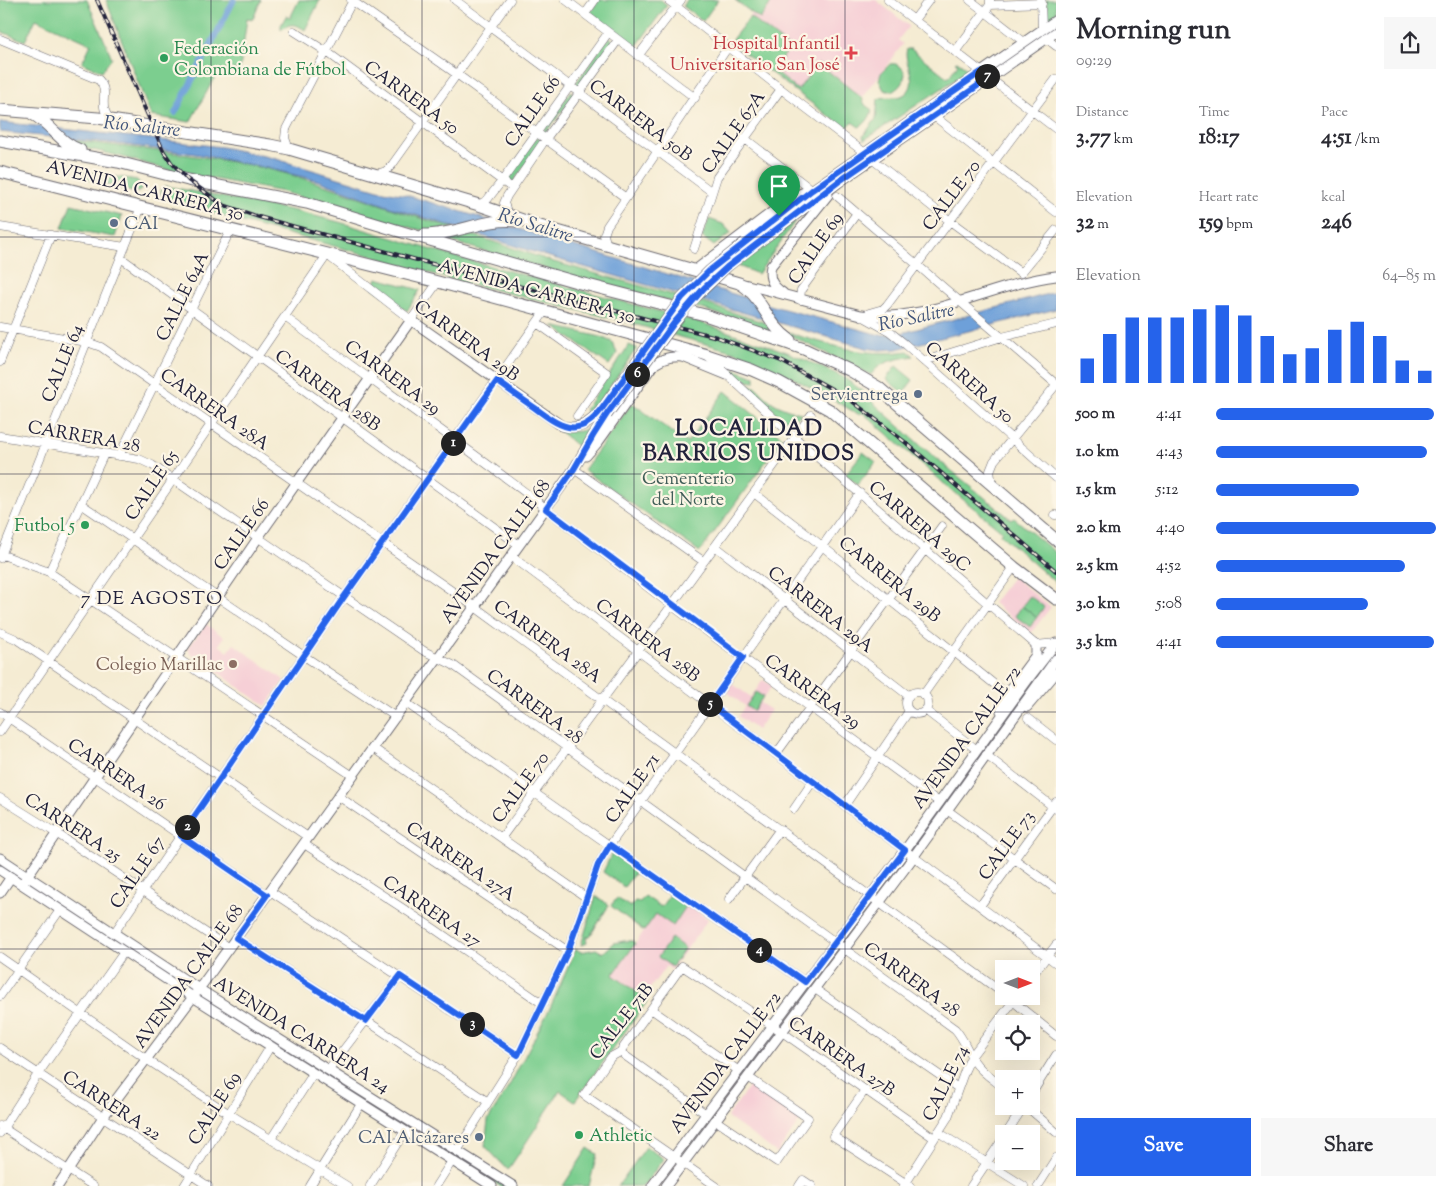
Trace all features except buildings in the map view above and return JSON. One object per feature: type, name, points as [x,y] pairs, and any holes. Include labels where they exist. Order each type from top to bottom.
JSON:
[{"type":"highway","name":"AVENIDA CARRERA 30","points":[[0,110],[90,117],[270,144],[479,205],[540,226],[739,283],[748,288],[755,296],[772,324],[783,336],[804,349]]},
{"type":"highway","points":[[24,112],[44,121],[72,147],[118,162]]},
{"type":"highway","name":"AVENIDA CARRERA 30","points":[[0,141],[118,162],[188,180],[307,203],[580,283],[705,315],[804,349],[850,370],[878,387],[1056,540]]},
{"type":"highway","name":"AVENIDA CARRERA 30","points":[[0,172],[438,282],[704,354],[752,370],[779,382],[830,410],[1014,567],[1056,598]]},
{"type":"highway","points":[[697,270],[792,198],[812,190]]},
{"type":"highway","points":[[409,234],[442,234],[498,221],[512,220],[540,226]]},
{"type":"main road","name":"AVENIDA CALLE 68","points":[[748,246],[838,182],[869,156],[981,72],[1056,20]]},
{"type":"main road","name":"AVENIDA CALLE 68","points":[[58,1186],[103,1118],[229,948],[546,509],[574,469],[604,412],[689,304],[748,246],[812,190],[934,116],[1056,32]]},
{"type":"main road","points":[[787,296],[773,284],[770,271],[771,266],[838,182]]},
{"type":"main road","name":"AVENIDA CARRERA 30","points":[[739,283],[800,300],[878,318],[894,317],[962,303],[1056,276]]},
{"type":"main road","name":"CALLE 66","points":[[22,884],[258,538],[411,320]]},
{"type":"main road","name":"CARRERA 29B","points":[[411,320],[562,426],[576,428],[583,426],[594,418]]},
{"type":"main road","points":[[574,469],[600,441],[655,364],[671,357],[683,357],[727,375]]},
{"type":"main road","name":"AVENIDA CALLE 68","points":[[594,418],[604,412]]},
{"type":"main road","name":"AVENIDA CALLE 72","points":[[652,1186],[905,850],[1056,643]]},
{"type":"main road","points":[[999,719],[1007,694],[1036,656],[1036,646]]},
{"type":"main road","name":"AVENIDA CALLE 72","points":[[666,1186],[815,989],[1056,659]]},
{"type":"main road","points":[[1013,718],[1029,704],[1056,672]]},
{"type":"main road","name":"AVENIDA CARRERA 24","points":[[0,858],[199,989],[513,1186]]},
{"type":"main road","name":"AVENIDA CARRERA 24","points":[[0,870],[270,1047],[492,1186]]},
{"type":"main road","points":[[0,893],[11,877],[27,876]]},
{"type":"street","points":[[289,149],[285,138],[286,130],[352,0],[626,198]]},
{"type":"street","name":"CARRERA 50B","points":[[455,0],[712,192]]},
{"type":"street","points":[[376,175],[389,168],[458,75],[510,0]]},
{"type":"street","points":[[566,0],[695,98]]},
{"type":"street","points":[[585,14],[595,0]]},
{"type":"street","points":[[668,0],[679,3],[728,47],[781,89],[950,221],[1021,273],[1056,230]]},
{"type":"street","points":[[888,0],[1056,129]]},
{"type":"street","points":[[914,20],[929,0]]},
{"type":"street","points":[[970,0],[1024,42]]},
{"type":"street","points":[[955,52],[985,12],[990,2],[1042,2],[1042,30]]},
{"type":"street","points":[[638,56],[679,3]]},
{"type":"street","name":"CARRERA 50","points":[[294,31],[327,52],[512,188]]},
{"type":"street","name":"CALLE 66","points":[[479,205],[487,200],[502,181],[608,32]]},
{"type":"street","points":[[1046,38],[1056,46]]},
{"type":"street","points":[[0,39],[99,80],[104,88],[103,104],[111,120]]},
{"type":"street","name":"CALLE 66","points":[[508,214],[505,201],[512,188],[618,40]]},
{"type":"street","points":[[607,246],[605,230],[728,47]]},
{"type":"street","name":"CALLE 70","points":[[860,315],[878,311],[885,307],[1056,79]]},
{"type":"street","name":"CALLE 67A","points":[[694,249],[716,177],[781,89]]},
{"type":"street","points":[[90,117],[103,104]]},
{"type":"street","points":[[934,116],[1056,212]]},
{"type":"street","points":[[744,138],[812,190]]},
{"type":"street","points":[[837,196],[1056,385],[992,464],[990,474],[992,484]]},
{"type":"street","name":"CALLE 64","points":[[0,555],[141,207]]},
{"type":"street","name":"CALLE 69","points":[[800,300],[802,290],[857,212]]},
{"type":"street","points":[[0,227],[125,247]]},
{"type":"street","name":"CALLE 64A","points":[[119,456],[231,229]]},
{"type":"street","points":[[0,362],[51,235]]},
{"type":"street","name":"CALLE 65","points":[[0,732],[327,255]]},
{"type":"street","name":"CARRERA 29B","points":[[327,255],[411,320]]},
{"type":"street","name":"CARRERA 28B","points":[[121,258],[519,545]]},
{"type":"street","name":"CALLE 66","points":[[411,320],[438,282]]},
{"type":"street","name":"CALLE 67","points":[[114,933],[344,597],[545,312]]},
{"type":"street","name":"CARRERA 50","points":[[860,315],[889,331],[1056,478]]},
{"type":"street","name":"CARRERA 29","points":[[285,317],[455,440],[671,605],[939,802]]},
{"type":"street","points":[[538,323],[607,373],[577,416]]},
{"type":"street","points":[[924,361],[1000,336],[1056,324]]},
{"type":"street","name":"CARRERA 28A","points":[[0,327],[87,342],[101,348],[475,606],[995,986]]},
{"type":"street","name":"CARRERA 29C","points":[[704,354],[794,437],[1036,646]]},
{"type":"street","name":"CALLE 70","points":[[502,837],[811,415]]},
{"type":"street","name":"CARRERA 28","points":[[0,436],[146,461],[424,651],[453,665],[845,948],[955,1029],[964,1040],[971,1057],[978,1066],[995,1080]]},
{"type":"street","points":[[49,572],[104,454]]},
{"type":"street","points":[[574,469],[703,561]]},
{"type":"street","name":"CARRERA 29B","points":[[754,493],[1004,692]]},
{"type":"street","name":"CALLE 71","points":[[457,1151],[518,1055],[568,951],[598,865],[610,845],[860,493]]},
{"type":"street","points":[[81,504],[396,717]]},
{"type":"street","points":[[776,754],[942,526]]},
{"type":"street","name":"CARRERA 29A","points":[[715,546],[908,696]]},
{"type":"street","points":[[0,555],[49,572],[262,717],[353,776]]},
{"type":"street","name":"CARRERA 28B","points":[[511,556],[1056,963]]},
{"type":"street","points":[[923,695],[1014,567]]},
{"type":"street","name":"CARRERA 27","points":[[0,632],[16,639],[134,719],[220,778],[306,841],[543,1004]]},
{"type":"street","points":[[1036,646],[1056,643]]},
{"type":"street","points":[[916,693],[923,695],[927,702],[925,710],[918,714],[909,711],[906,704],[908,696],[916,693]]},
{"type":"street","points":[[406,703],[805,982]]},
{"type":"street","points":[[925,710],[977,750]]},
{"type":"street","points":[[845,805],[909,711]]},
{"type":"street","name":"CARRERA 26","points":[[0,712],[181,836],[400,976],[518,1055]]},
{"type":"street","points":[[1028,718],[1056,740]]},
{"type":"street","points":[[373,748],[587,898]]},
{"type":"street","points":[[986,755],[1055,806]]},
{"type":"street","points":[[794,809],[813,781]]},
{"type":"street","name":"CARRERA 27A","points":[[338,796],[568,951]]},
{"type":"street","name":"CARRERA 25","points":[[0,798],[229,948]]},
{"type":"street","name":"CALLE 73","points":[[980,906],[1055,806]]},
{"type":"street","points":[[947,810],[1056,889]]},
{"type":"street","points":[[729,899],[780,829]]},
{"type":"street","points":[[0,996],[60,910]]},
{"type":"street","points":[[236,938],[488,1102]]},
{"type":"street","points":[[1040,965],[1056,945]]},
{"type":"street","points":[[93,1186],[1,1129],[124,952]]},
{"type":"street","points":[[0,956],[146,1059],[228,1113],[347,1186]]},
{"type":"street","name":"CALLE 71B","points":[[674,1157],[584,1095],[611,1057],[620,1052],[682,966]]},
{"type":"street","name":"CARRERA 27B","points":[[682,966],[865,1090],[936,1135],[987,1162],[1024,1186]]},
{"type":"street","points":[[328,1070],[400,976]]},
{"type":"street","points":[[815,989],[958,1088]]},
{"type":"street","name":"CALLE 74","points":[[906,1185],[952,1110],[958,1088],[971,1057],[1005,1005]]},
{"type":"street","name":"CARRERA 28A","points":[[1019,1005],[1056,1036]]},
{"type":"street","points":[[651,1009],[739,1071]]},
{"type":"street","name":"CALLE 69","points":[[184,1186],[270,1047]]},
{"type":"street","name":"CARRERA 22","points":[[0,1048],[208,1186]]},
{"type":"street","points":[[620,1052],[706,1114]]},
{"type":"street","points":[[1040,1081],[1056,1055]]},
{"type":"street","points":[[270,1139],[313,1074]]},
{"type":"street","points":[[715,1120],[777,1162],[808,1118],[748,1077]]},
{"type":"street","points":[[865,1090],[833,1136],[906,1185]]},
{"type":"street","points":[[310,1186],[361,1104]]},
{"type":"street","points":[[1036,1115],[1056,1132]]},
{"type":"street","points":[[370,1186],[404,1131]]},
{"type":"street","points":[[971,1186],[995,1150]]},
{"type":"street","points":[[674,1157],[716,1186]]},
{"type":"street","points":[[1038,1186],[1056,1158]]},
{"type":"street","points":[[436,1186],[452,1161]]},
{"type":"street","points":[[801,1183],[812,1186]]},
{"type":"shaded area","name":"Hospital Infantil Universitario San José","points":[[735,0],[876,0],[909,26],[898,40],[903,44],[862,98],[857,94],[836,122],[730,42],[752,13]]},
{"type":"shaded area","points":[[1013,577],[1051,607],[1031,633],[993,603]]},
{"type":"shaded area","name":"Colegio Marillac","points":[[206,624],[224,637],[219,645],[228,652],[234,644],[284,680],[266,706],[190,653],[188,648]]},
{"type":"shaded area","points":[[763,680],[772,686],[760,703],[771,710],[757,730],[738,716],[745,706],[726,691],[731,683],[751,697]]},
{"type":"shaded area","points":[[671,893],[708,919],[672,970],[666,966],[644,997],[613,975]]},
{"type":"shaded area","points":[[751,1084],[801,1119],[777,1153],[727,1117]]},
{"type":"green space","points":[[0,0],[87,0],[112,58],[102,71],[82,63],[91,44],[36,19],[25,41],[0,31]]},
{"type":"green space","name":"Federación Colombiana de Fútbol","points":[[106,0],[261,0],[253,19],[247,18],[240,69],[219,70],[190,122],[151,116]]},
{"type":"green space","points":[[299,0],[320,0],[305,30],[293,25],[281,30],[281,25],[286,16],[290,18]]},
{"type":"green space","points":[[599,0],[661,0],[667,5],[635,48],[590,12]]},
{"type":"green space","name":"Hospital Infantil Universitario San José","points":[[687,0],[718,0],[703,21],[683,6]]},
{"type":"green space","points":[[735,0],[773,0],[760,19]]},
{"type":"green space","points":[[1046,0],[1056,0],[1056,16],[1051,19],[1047,16]]},
{"type":"green space","points":[[750,17],[790,48],[773,70],[798,90],[818,63],[862,98],[865,105],[872,110],[865,122],[859,127],[852,122],[846,129],[730,42]]},
{"type":"green space","points":[[609,37],[614,41],[580,87],[577,86],[575,84]]},
{"type":"green space","points":[[907,49],[911,49],[948,78],[958,64],[955,62],[957,61],[967,68],[968,71],[864,140],[863,136],[876,119],[878,99],[902,96],[909,89],[911,78],[906,54]]},
{"type":"green space","points":[[890,64],[899,66],[905,74],[898,88],[888,91],[884,90],[879,80],[881,73]]},
{"type":"green space","points":[[571,91],[575,95],[545,133],[543,130]]},
{"type":"green space","points":[[537,137],[542,141],[514,181],[508,183],[507,178]]},
{"type":"green space","points":[[68,140],[194,156],[268,169],[315,182],[454,228],[426,231],[416,229],[283,192],[172,171],[85,148]]},
{"type":"green space","points":[[83,171],[137,180],[141,184],[141,190],[132,192],[81,177]]},
{"type":"green space","points":[[165,186],[291,210],[339,222],[446,254],[699,322],[787,352],[843,377],[871,397],[869,399],[920,445],[1012,520],[1014,518],[1056,553],[1056,583],[1000,534],[1002,531],[949,488],[862,412],[860,415],[797,380],[735,352],[619,320],[450,279],[235,220],[162,197],[161,191]]},
{"type":"green space","points":[[71,204],[122,216],[115,237],[62,228]]},
{"type":"green space","points":[[709,219],[723,224],[731,233],[714,246],[702,237]]},
{"type":"green space","points":[[796,220],[758,274],[738,266]]},
{"type":"green space","points":[[467,233],[554,262],[677,296],[673,302],[571,276],[439,238]]},
{"type":"green space","points":[[377,278],[420,290],[407,311],[373,288]]},
{"type":"green space","points":[[697,301],[766,323],[773,332],[693,306]]},
{"type":"green space","points":[[553,326],[601,337],[612,342],[617,353],[609,365]]},
{"type":"green space","points":[[788,333],[847,349],[876,353],[908,351],[914,356],[885,363],[871,375]]},
{"type":"green space","points":[[629,345],[637,348],[590,415],[585,410]]},
{"type":"green space","points":[[719,364],[755,377],[755,382],[744,381],[740,383]]},
{"type":"green space","points":[[896,366],[913,380],[903,393],[886,379]]},
{"type":"green space","points":[[749,384],[777,405],[802,413],[795,420],[783,419],[746,387]]},
{"type":"green space","name":"Cementerio del Norte","points":[[725,391],[783,438],[700,552],[584,470],[632,403],[687,443]]},
{"type":"green space","points":[[596,423],[581,449],[558,430],[578,431],[587,429]]},
{"type":"green space","points":[[863,452],[876,462],[858,485],[845,475]]},
{"type":"green space","points":[[1030,596],[1044,607],[1030,627],[1015,616]]},
{"type":"green space","points":[[756,692],[763,697],[753,711],[746,706]]},
{"type":"green space","points":[[999,727],[1001,728],[917,845],[914,843]]},
{"type":"green space","points":[[612,853],[637,870],[624,887],[603,872]]},
{"type":"green space","points":[[671,893],[687,905],[673,926],[656,914],[644,931],[611,906],[617,898],[630,907],[635,901],[640,902],[645,896],[661,907]]},
{"type":"green space","points":[[596,896],[609,905],[590,936],[586,937],[587,943],[581,945]]},
{"type":"green space","points":[[671,938],[685,948],[672,967],[658,957]]},
{"type":"green space","points":[[633,941],[635,944],[613,975],[648,1000],[575,1101],[560,1091],[508,1170],[485,1146],[488,1120],[508,1088],[550,1008],[576,949],[581,952],[596,949],[603,953],[614,943]]},
{"type":"green space","points":[[232,1013],[507,1186],[500,1186],[230,1016]]},
{"type":"green space","points":[[646,1147],[664,1159],[643,1186],[618,1186]]},
{"type":"green space","points":[[588,1148],[597,1154],[589,1186],[563,1186]]},
{"type":"water","points":[[0,122],[222,147],[273,158],[378,190],[406,195],[773,306],[880,335],[898,334],[1056,292],[1056,309],[897,349],[880,350],[866,348],[553,258],[390,207],[319,181],[267,168],[196,154],[0,132]]},
{"type":"waterway","name":"Río Salitre","points":[[175,113],[234,0]]},
{"type":"railway","points":[[97,0],[164,152],[188,180],[223,205],[259,217],[413,259],[717,337],[781,361],[848,398],[905,442],[1056,571]]},
{"type":"place","name":"Hospital Infantil Universitario San José","points":[[851,53]]},
{"type":"place","name":"Federación Colombiana de Fútbol","points":[[164,58]]},
{"type":"place","name":"CAI","points":[[114,223]]},
{"type":"place","name":"Servientrega","points":[[918,394]]},
{"type":"place","name":"Futbol 5","points":[[85,525]]},
{"type":"place","name":"Colegio Marillac","points":[[233,664]]},
{"type":"place","name":"Athletic","points":[[579,1135]]},
{"type":"place","name":"CAI Alcázares","points":[[479,1137]]},
{"type":"district","name":"LOCALIDAD BARRIOS UNIDOS","points":[[749,440]]},
{"type":"district","name":"7 DE AGOSTO","points":[[152,597]]},
{"type":"route","points":[[981,72],[989,78],[838,182],[727,267],[704,288],[674,323],[607,414],[574,469],[546,509],[671,605],[743,657],[710,704],[905,850],[805,982],[610,845],[598,865],[568,951],[518,1055],[400,976],[366,1021],[236,938],[267,895],[181,836],[344,597],[497,381],[554,422],[568,427],[576,428],[583,426],[601,410],[664,320],[693,286],[710,270],[779,216],[812,190],[981,72]]}]
